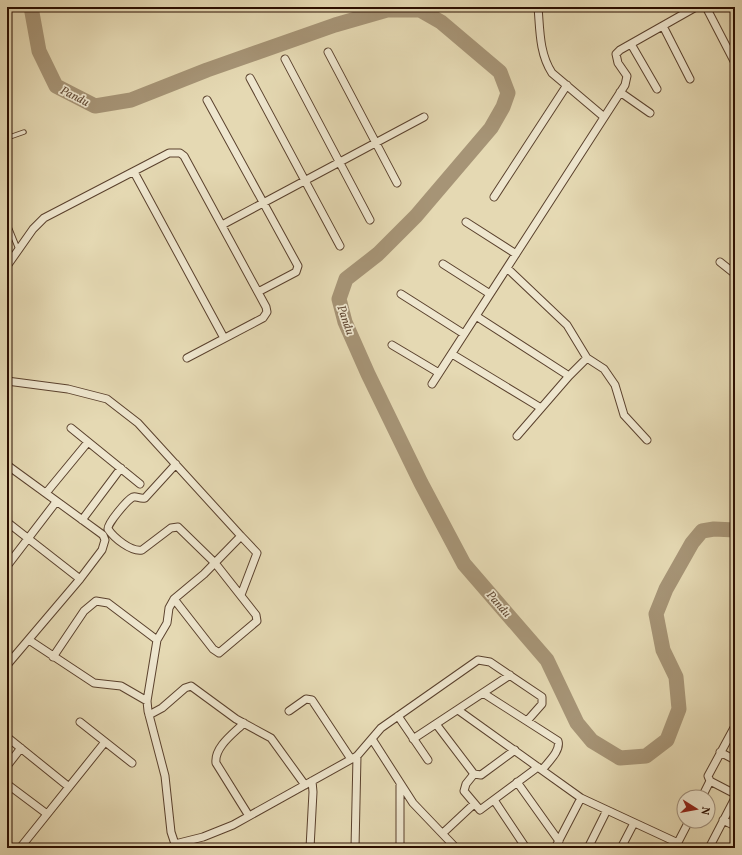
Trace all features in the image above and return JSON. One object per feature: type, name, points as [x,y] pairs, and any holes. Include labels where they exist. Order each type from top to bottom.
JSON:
[{"type":"street","points":[[538,7],[544,58],[552,73],[604,118]]},
{"type":"street","points":[[432,384],[627,80],[627,76],[618,63],[616,54],[696,7]]},
{"type":"street","points":[[706,7],[735,63]]},
{"type":"street","points":[[663,26],[690,79]]},
{"type":"street","points":[[631,44],[657,89]]},
{"type":"street","points":[[328,52],[398,183]]},
{"type":"street","points":[[286,59],[370,220]]},
{"type":"street","points":[[250,78],[340,246]]},
{"type":"street","points":[[494,197],[567,85]]},
{"type":"street","points":[[620,92],[650,113]]},
{"type":"street","points":[[207,100],[298,266],[296,272],[258,292]]},
{"type":"street","points":[[222,225],[424,117]]},
{"type":"street","points":[[7,266],[38,222],[44,218],[134,172],[169,152],[180,153],[184,156],[222,225],[266,307],[267,312],[266,316],[187,358]]},
{"type":"street","points":[[134,172],[224,338]]},
{"type":"street","points":[[466,222],[516,254]]},
{"type":"street","points":[[720,262],[735,274]]},
{"type":"street","points":[[442,264],[490,294]]},
{"type":"street","points":[[507,268],[567,325],[587,358],[604,369],[615,385],[624,415],[647,440]]},
{"type":"street","points":[[401,294],[464,334]]},
{"type":"street","points":[[476,316],[569,376]]},
{"type":"street","points":[[392,345],[439,373]]},
{"type":"street","points":[[452,354],[541,408]]},
{"type":"street","points":[[517,436],[569,376],[587,358]]},
{"type":"street","points":[[7,381],[68,389],[107,399],[138,423],[257,553],[241,595]]},
{"type":"street","points":[[71,428],[140,484]]},
{"type":"street","points":[[46,493],[88,442]]},
{"type":"street","points":[[174,599],[213,649],[219,653],[257,621],[256,615],[215,563],[178,527],[171,528],[142,550],[138,551],[132,549],[108,529],[108,524],[130,499],[136,497],[145,498],[176,464]]},
{"type":"street","points":[[7,465],[103,535],[105,544],[80,579],[7,665]]},
{"type":"street","points":[[82,520],[121,468]]},
{"type":"street","points":[[7,566],[56,502]]},
{"type":"street","points":[[7,522],[80,579]]},
{"type":"street","points":[[241,536],[215,563],[174,599],[169,608],[167,623],[157,640],[147,701],[149,715],[165,776],[173,846],[203,837],[249,816],[354,758],[381,728],[478,660],[490,662],[542,696],[542,704],[527,721]]},
{"type":"street","points":[[53,657],[84,611],[96,601],[108,603],[157,640]]},
{"type":"street","points":[[29,640],[94,683],[121,686],[147,701]]},
{"type":"street","points":[[413,739],[510,676]]},
{"type":"street","points":[[149,715],[162,708],[184,688],[191,686],[244,723],[275,742],[305,785]]},
{"type":"street","points":[[474,774],[466,784],[464,790],[480,810],[517,782],[540,768],[559,746],[554,738],[483,693]]},
{"type":"street","points":[[289,711],[306,699],[312,700],[354,758],[355,848]]},
{"type":"street","points":[[458,710],[581,798],[634,823],[676,846],[685,829]]},
{"type":"street","points":[[398,716],[428,760]]},
{"type":"street","points":[[80,722],[132,763]]},
{"type":"street","points":[[244,723],[218,750],[215,758],[216,763],[249,816]]},
{"type":"street","points":[[436,724],[474,774],[481,775],[514,750]]},
{"type":"street","points":[[706,789],[710,781],[708,774],[735,726]]},
{"type":"street","points":[[7,738],[69,787]]},
{"type":"street","points":[[372,739],[413,803],[456,848]]},
{"type":"street","points":[[20,848],[105,742]]},
{"type":"street","points":[[7,766],[21,748]]},
{"type":"street","points":[[720,752],[735,760]]},
{"type":"street","points":[[310,848],[313,792],[312,781]]},
{"type":"street","points":[[710,781],[735,794]]},
{"type":"street","points":[[517,782],[559,841]]},
{"type":"street","points":[[7,784],[47,814]]},
{"type":"street","points":[[400,784],[400,848]]},
{"type":"street","points":[[555,848],[581,798]]},
{"type":"street","points":[[712,847],[723,820],[735,798]]},
{"type":"street","points":[[494,800],[526,848]]},
{"type":"street","points":[[443,833],[474,804]]},
{"type":"street","points":[[588,848],[607,810]]},
{"type":"street","points":[[723,820],[735,826]]},
{"type":"street","points":[[621,848],[634,823]]},
{"type":"lane","points":[[7,138],[24,132]]},
{"type":"lane","points":[[7,222],[18,249]]},
{"type":"waterway","name":"Pandu","points":[[31,7],[39,51],[56,86],[95,106],[131,100],[207,70],[335,25],[387,10],[420,10],[441,22],[500,72],[508,93],[503,107],[491,128],[416,216],[378,254],[346,279],[339,299],[345,322],[368,374],[421,483],[464,564],[547,660],[577,723],[592,741],[620,758],[646,756],[667,740],[679,709],[676,677],[663,650],[656,614],[666,589],[692,543],[702,531],[714,529],[735,530]]}]
